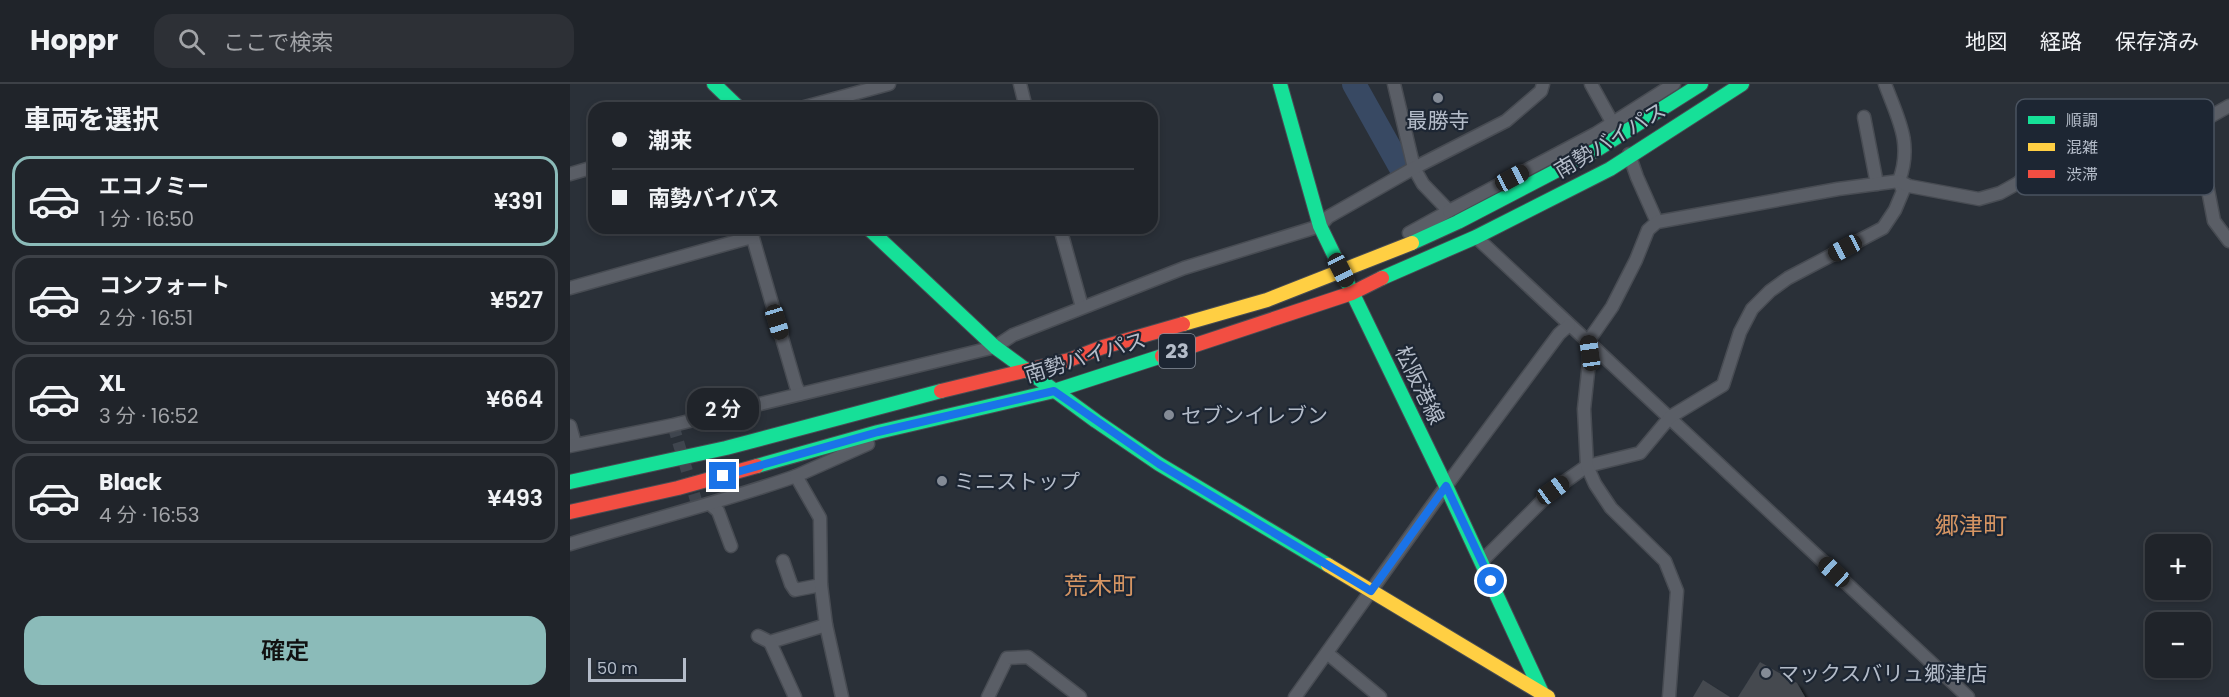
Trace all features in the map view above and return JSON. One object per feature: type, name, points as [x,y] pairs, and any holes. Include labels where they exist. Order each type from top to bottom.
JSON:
[{"type":"main road","points":[[714,84],[733,102]]},
{"type":"main road","name":"松阪港線","points":[[1280,84],[1320,226],[1545,696]]},
{"type":"main road","name":"南勢バイパス","points":[[570,482],[726,448],[1068,360],[1102,347],[1267,300],[1411,243],[1468,216],[1620,137],[1701,84]]},
{"type":"main road","name":"南勢バイパス","points":[[570,512],[678,488],[878,432],[1054,391],[1352,293],[1476,237],[1610,169],[1742,84]]},
{"type":"main road","points":[[874,234],[995,347],[1159,464],[1545,696]]},
{"type":"street","points":[[823,102],[889,84]]},
{"type":"street","points":[[1020,84],[1024,102]]},
{"type":"street","points":[[1394,84],[1414,168],[1424,184],[1449,211]]},
{"type":"street","points":[[570,426],[572,445],[673,425],[995,347],[1013,335],[1184,268],[1320,226],[1328,217],[1414,168],[1506,121],[1541,91],[1543,84]]},
{"type":"street","points":[[1591,84],[1630,154],[1637,177],[1657,222]]},
{"type":"street","points":[[1411,243],[1407,234],[1613,124],[1674,84]]},
{"type":"street","points":[[1481,562],[1553,490],[1587,466],[1640,453],[1670,417],[1723,385],[1740,332],[1752,309],[1770,291],[1788,278],[1883,228],[1895,210],[1903,191],[1899,181],[1903,168],[1905,137],[1885,84]]},
{"type":"street","points":[[2214,114],[2229,106]]},
{"type":"street","points":[[1864,117],[1877,184]]},
{"type":"street","points":[[570,174],[588,169]]},
{"type":"street","points":[[1669,697],[1677,591],[1665,561],[1611,508],[1595,483],[1587,466],[1584,409],[1590,353],[1589,340],[1612,307],[1636,260],[1648,230],[1657,222],[1899,181],[1909,186],[1980,200],[2016,184]]},
{"type":"street","points":[[2209,195],[2214,221],[2229,241]]},
{"type":"street","points":[[570,288],[745,234]]},
{"type":"street","points":[[752,234],[800,394]]},
{"type":"street","points":[[1062,234],[1082,307]]},
{"type":"street","points":[[1476,237],[1569,325],[1589,340],[1968,697]]},
{"type":"street","points":[[1295,697],[1446,486],[1558,334],[1569,325]]},
{"type":"street","points":[[570,544],[633,524],[711,505],[796,476],[879,439],[878,432]]},
{"type":"street","points":[[796,476],[820,518],[821,585],[826,625],[842,697]]},
{"type":"street","points":[[711,505],[718,511],[731,546]]},
{"type":"street","points":[[783,561],[795,590],[821,585]]},
{"type":"street","points":[[770,642],[826,625]]},
{"type":"street","points":[[758,636],[770,642],[795,697]]},
{"type":"street","points":[[1327,653],[1380,697]]},
{"type":"street","points":[[988,697],[1007,658],[1028,657],[1080,697]]},
{"type":"building","name":"マックスバリュ郷津店","points":[[1760,662],[1797,683],[1805,697],[1738,697]]},
{"type":"building","name":"マックスバリュ郷津店","points":[[1703,680],[1730,697],[1693,697]]},
{"type":"waterway","points":[[1354,84],[1401,168]]},
{"type":"tunnel","points":[[673,425],[698,507]]},
{"type":"traffic: fast","points":[[714,84],[733,102]]},
{"type":"traffic: fast","points":[[1280,84],[1320,226],[1446,486],[1543,695]]},
{"type":"traffic: fast","points":[[1412,243],[1458,222],[1598,149],[1701,84]]},
{"type":"traffic: fast","points":[[1382,278],[1476,237],[1610,169],[1742,84]]},
{"type":"traffic: fast","points":[[874,234],[995,347],[1096,421],[1159,464],[1328,565]]},
{"type":"traffic: fast","points":[[757,466],[878,432],[1054,391],[1162,356]]},
{"type":"traffic: fast","points":[[570,482],[726,448],[941,391]]},
{"type":"traffic: slow","points":[[1183,324],[1267,300],[1412,243]]},
{"type":"traffic: slow","points":[[1328,565],[1548,697]]},
{"type":"traffic: jam","points":[[1162,356],[1352,293],[1382,278]]},
{"type":"traffic: jam","points":[[941,391],[1069,360],[1103,347],[1183,324]]},
{"type":"traffic: jam","points":[[570,512],[678,488],[757,466]]},
{"type":"place","name":"最勝寺","points":[[1438,98]]},
{"type":"place","name":"セブンイレブン","points":[[1169,415]]},
{"type":"place","name":"ミニストップ","points":[[942,481]]},
{"type":"place","name":"マックスバリュ郷津店","points":[[1766,673]]},
{"type":"district","name":"郷津町","points":[[1971,525]]},
{"type":"district","name":"荒木町","points":[[1100,585]]},
{"type":"route","points":[[723,476],[878,432],[1054,391],[1159,464],[1371,591],[1446,486],[1491,581]]}]
